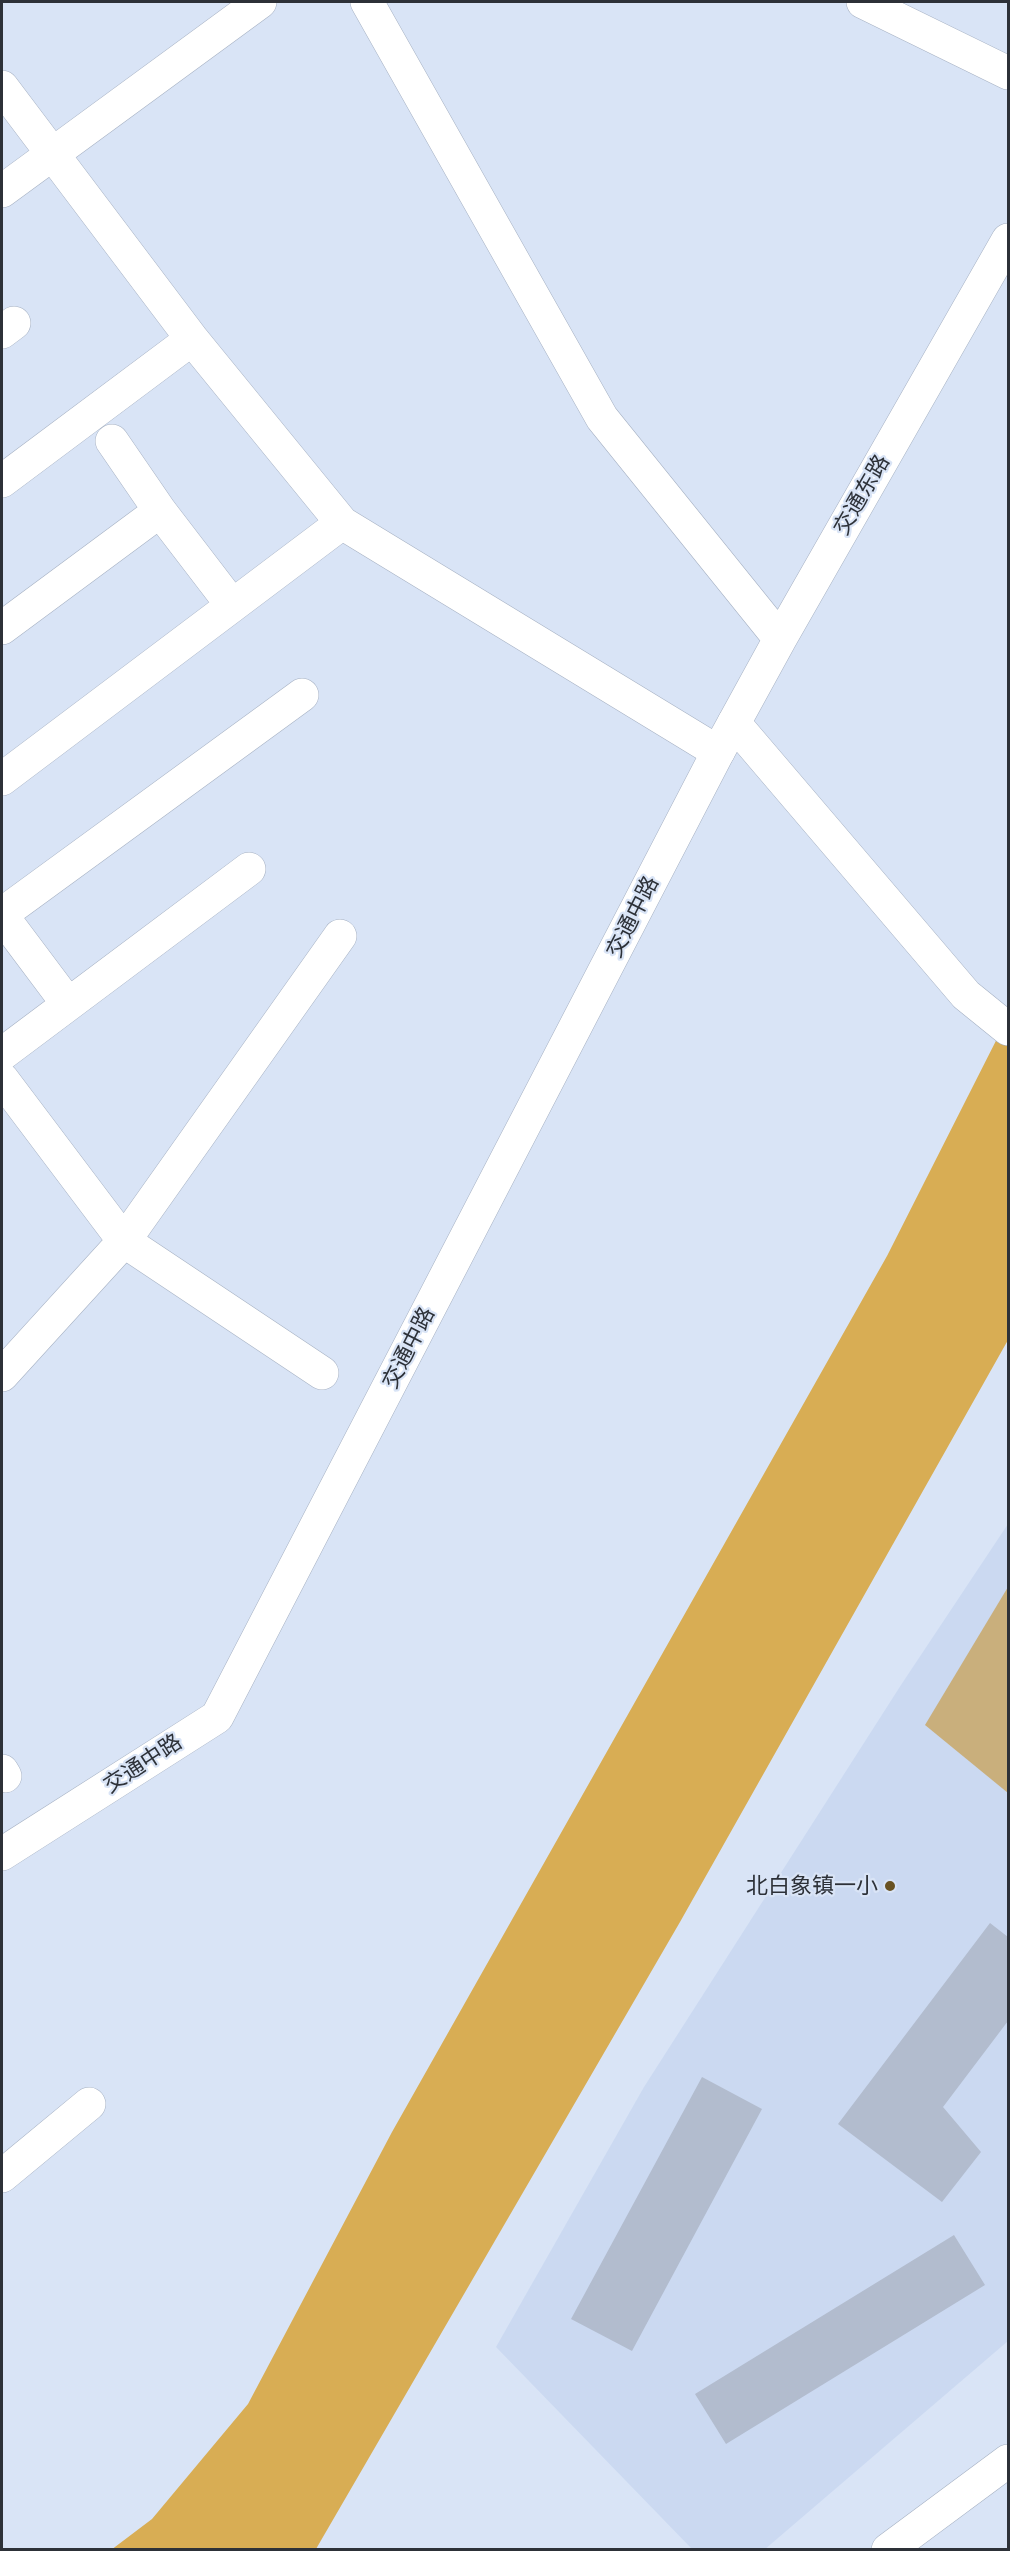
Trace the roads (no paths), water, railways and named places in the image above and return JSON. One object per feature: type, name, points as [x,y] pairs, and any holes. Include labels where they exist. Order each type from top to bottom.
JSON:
[{"type":"street","points":[[2,191],[260,2]]},
{"type":"street","points":[[367,2],[602,418],[780,639]]},
{"type":"street","points":[[863,2],[1008,73]]},
{"type":"street","points":[[2,87],[192,339],[342,523],[718,752]]},
{"type":"street","name":"交通东路","points":[[718,752],[1008,240]]},
{"type":"street","points":[[2,482],[192,339]]},
{"type":"street","points":[[112,441],[160,511],[232,605]]},
{"type":"street","points":[[2,628],[160,511]]},
{"type":"street","points":[[2,779],[342,523]]},
{"type":"street","points":[[68,1004],[2,915],[302,695]]},
{"type":"street","points":[[734,723],[966,995],[1008,1029]]},
{"type":"street","name":"交通中路","points":[[2,1854],[217,1717],[718,752]]},
{"type":"street","points":[[2,1054],[249,869]]},
{"type":"street","points":[[2,1375],[124,1241],[340,936]]},
{"type":"street","points":[[2,1079],[124,1241],[322,1373]]},
{"type":"street","points":[[2,2176],[89,2103]]},
{"type":"street","points":[[888,2550],[1008,2461]]},
{"type":"place","name":"北白象镇一小","points":[[890,1886]]}]
